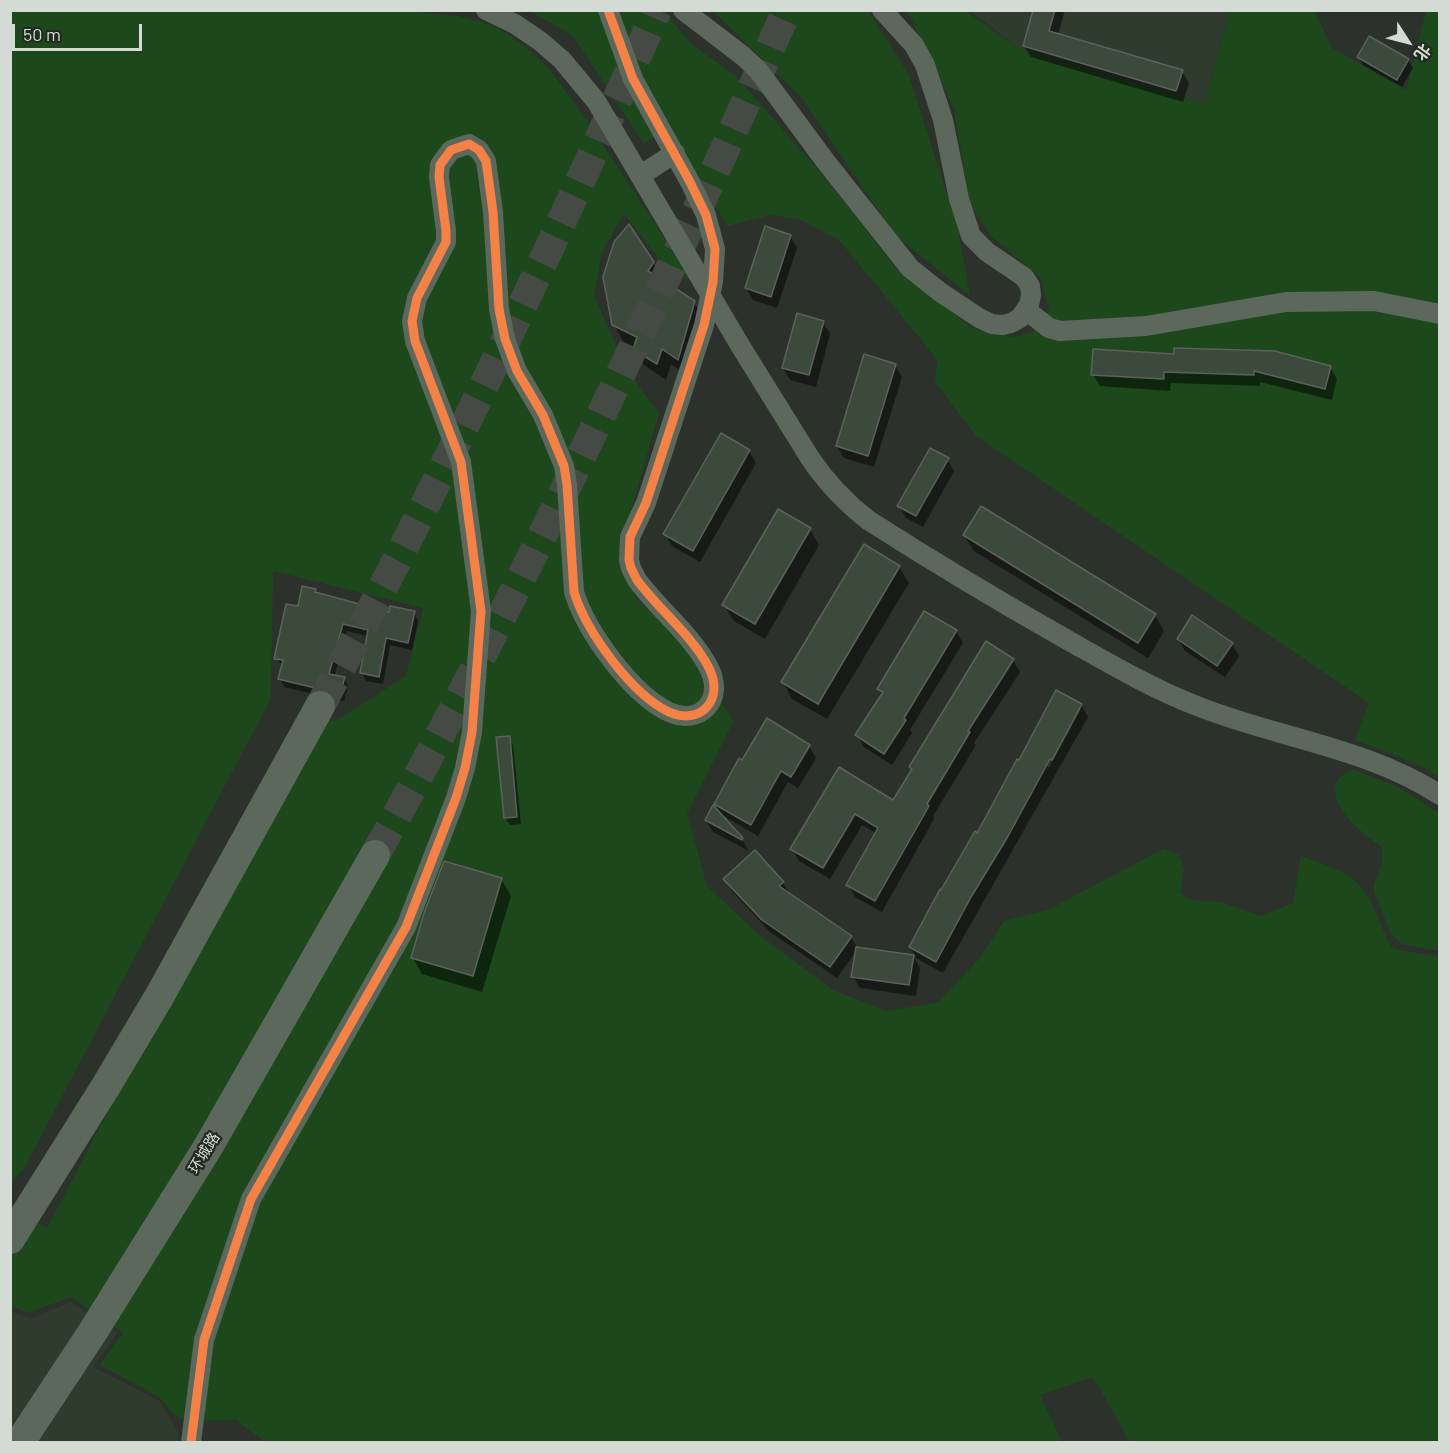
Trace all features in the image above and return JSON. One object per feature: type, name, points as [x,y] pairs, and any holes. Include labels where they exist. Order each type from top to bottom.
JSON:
[{"type":"main road","points":[[10,1239],[159,997],[320,706]]},
{"type":"main road","name":"环城路","points":[[20,1443],[208,1148],[375,855]]},
{"type":"street","points":[[486,10],[532,35],[562,60],[596,101],[741,348],[810,458],[838,494],[868,520],[984,594],[1169,694],[1236,720],[1341,750],[1390,767],[1440,795]]},
{"type":"street","points":[[191,1443],[204,1340],[251,1199],[406,927],[456,798],[465,768],[475,700],[481,623],[479,600],[461,462],[412,326],[417,298],[446,242],[439,170],[447,153],[456,147],[469,144],[479,150],[486,161],[493,212],[498,298],[505,339],[517,371],[543,415],[564,466],[574,592],[578,604],[597,640],[617,665],[661,707],[680,715],[697,714],[714,696],[715,683],[704,660],[648,595],[637,580],[629,560],[630,537],[646,502],[702,335],[710,302],[715,249],[706,215],[675,153],[633,79],[608,10]]},
{"type":"street","points":[[683,10],[758,70],[896,252],[922,278],[979,318],[992,324],[1011,323],[1020,318],[1026,310],[1031,295],[1027,281],[981,248],[971,236],[959,199],[943,120],[926,65],[909,38],[882,10]]},
{"type":"street","points":[[641,175],[675,153]]},
{"type":"street","points":[[1026,310],[1049,328],[1060,331],[1146,326],[1286,302],[1374,301],[1440,314]]},
{"type":"shaded area","points":[[970,11],[1229,11],[1205,104],[1021,50]]},
{"type":"shaded area","points":[[71,1302],[117,1333],[93,1367],[160,1401],[178,1432],[178,1442],[11,1442],[10,1311],[30,1319]]},
{"type":"green space","points":[[399,10],[458,16],[495,26],[522,44],[548,67],[590,125],[692,280],[671,274],[624,214],[602,252],[594,296],[617,347],[639,387],[659,413],[621,546],[620,566],[636,598],[694,657],[733,722],[687,814],[707,886],[759,935],[833,990],[887,1011],[939,1002],[979,959],[1004,921],[1048,910],[1163,849],[1179,855],[1184,869],[1180,893],[1188,899],[1224,903],[1261,916],[1293,903],[1301,856],[1327,866],[1352,878],[1364,891],[1391,947],[1439,956],[1439,1442],[1130,1442],[1093,1377],[1040,1395],[1062,1442],[265,1442],[236,1420],[189,1421],[174,1415],[159,1397],[100,1365],[123,1333],[71,1297],[28,1313],[11,1306],[11,1207],[47,1228],[318,711],[334,722],[406,676],[423,608],[273,571],[271,698],[25,1167],[11,1184],[11,11]]},
{"type":"green space","points":[[530,11],[665,11],[690,43],[736,76],[830,184],[895,267],[972,328],[1014,337],[1032,332],[1049,309],[1040,277],[991,236],[969,203],[954,108],[911,18],[904,11],[966,11],[1021,50],[1205,104],[1229,11],[1315,11],[1331,47],[1406,90],[1426,11],[1439,11],[1439,778],[1423,767],[1355,740],[1369,703],[976,436],[935,382],[937,359],[839,240],[799,219],[770,215],[728,226],[664,127],[644,144],[573,36]]},
{"type":"green space","points":[[713,11],[868,11],[908,73],[957,225],[970,296],[895,235],[801,97]]},
{"type":"green space","points":[[1352,769],[1400,788],[1439,813],[1439,951],[1402,944],[1391,934],[1374,892],[1374,885],[1382,863],[1382,848],[1356,826],[1340,807],[1336,797],[1335,787],[1340,777]]},
{"type":"building","points":[[1033,10],[1055,10],[1049,31],[1183,70],[1176,91],[1023,46]]},
{"type":"building","points":[[1369,36],[1409,59],[1397,80],[1357,57]]},
{"type":"building","points":[[629,224],[654,262],[648,271],[695,301],[678,360],[662,349],[657,364],[633,349],[637,337],[612,325],[603,277],[614,242]]},
{"type":"building","points":[[765,226],[791,235],[771,297],[745,288]]},
{"type":"building","points":[[797,313],[824,321],[809,375],[782,368]]},
{"type":"building","points":[[1174,348],[1275,351],[1331,366],[1325,389],[1254,371],[1254,375],[1164,372],[1164,379],[1091,375],[1093,349],[1174,354]]},
{"type":"building","points":[[864,354],[896,364],[868,456],[836,446]]},
{"type":"building","points":[[721,433],[750,450],[693,551],[663,534]]},
{"type":"building","points":[[930,448],[949,458],[916,516],[897,506]]},
{"type":"building","points":[[981,506],[1156,614],[1138,643],[963,535]]},
{"type":"building","points":[[778,509],[811,528],[755,624],[722,605]]},
{"type":"building","points":[[864,544],[900,566],[818,704],[781,682]]},
{"type":"building","points":[[302,586],[316,589],[315,592],[389,612],[390,606],[415,611],[408,643],[386,638],[379,677],[360,673],[368,630],[343,624],[329,674],[345,677],[340,694],[278,679],[283,660],[274,659],[286,604],[298,606]]},
{"type":"building","points":[[924,611],[957,630],[884,754],[855,735],[883,692],[877,689]]},
{"type":"building","points":[[1192,615],[1233,643],[1217,666],[1177,639]]},
{"type":"building","points":[[986,641],[1014,659],[968,731],[970,732],[927,804],[929,806],[875,901],[846,885],[878,828],[855,814],[823,868],[790,849],[839,767],[893,800],[912,769],[909,767]]},
{"type":"building","points":[[1056,690],[1082,704],[936,962],[909,947],[940,889],[975,831],[977,833],[1017,759],[1019,760]]},
{"type":"building","points":[[767,718],[810,745],[791,777],[781,771],[751,825],[714,804],[739,758],[742,760]]},
{"type":"building","points":[[510,736],[517,817],[504,818],[496,737]]},
{"type":"building","points":[[713,805],[743,838],[742,840],[705,820]]},
{"type":"building","points":[[755,850],[784,882],[779,886],[852,936],[830,967],[762,920],[723,879]]},
{"type":"building","points":[[444,861],[502,878],[473,976],[411,958],[424,913]]},
{"type":"building","points":[[856,947],[914,955],[909,985],[851,977]]},
{"type":"tunnel","points":[[320,706],[410,535],[496,361],[657,10]]},
{"type":"tunnel","points":[[375,855],[486,648],[539,543],[641,331],[787,10]]},
{"type":"cycle path","points":[[191,1442],[204,1340],[251,1199],[406,927],[456,798],[465,768],[472,732],[481,611],[461,462],[415,341],[412,321],[417,298],[446,242],[439,177],[440,165],[451,150],[469,144],[479,150],[486,161],[493,212],[499,309],[505,339],[517,371],[543,415],[564,466],[574,592],[580,608],[612,660],[625,676],[654,703],[669,712],[691,716],[707,707],[712,700],[713,680],[702,656],[637,580],[629,560],[630,537],[646,503],[704,325],[713,282],[715,249],[706,215],[633,79],[608,10]]}]
